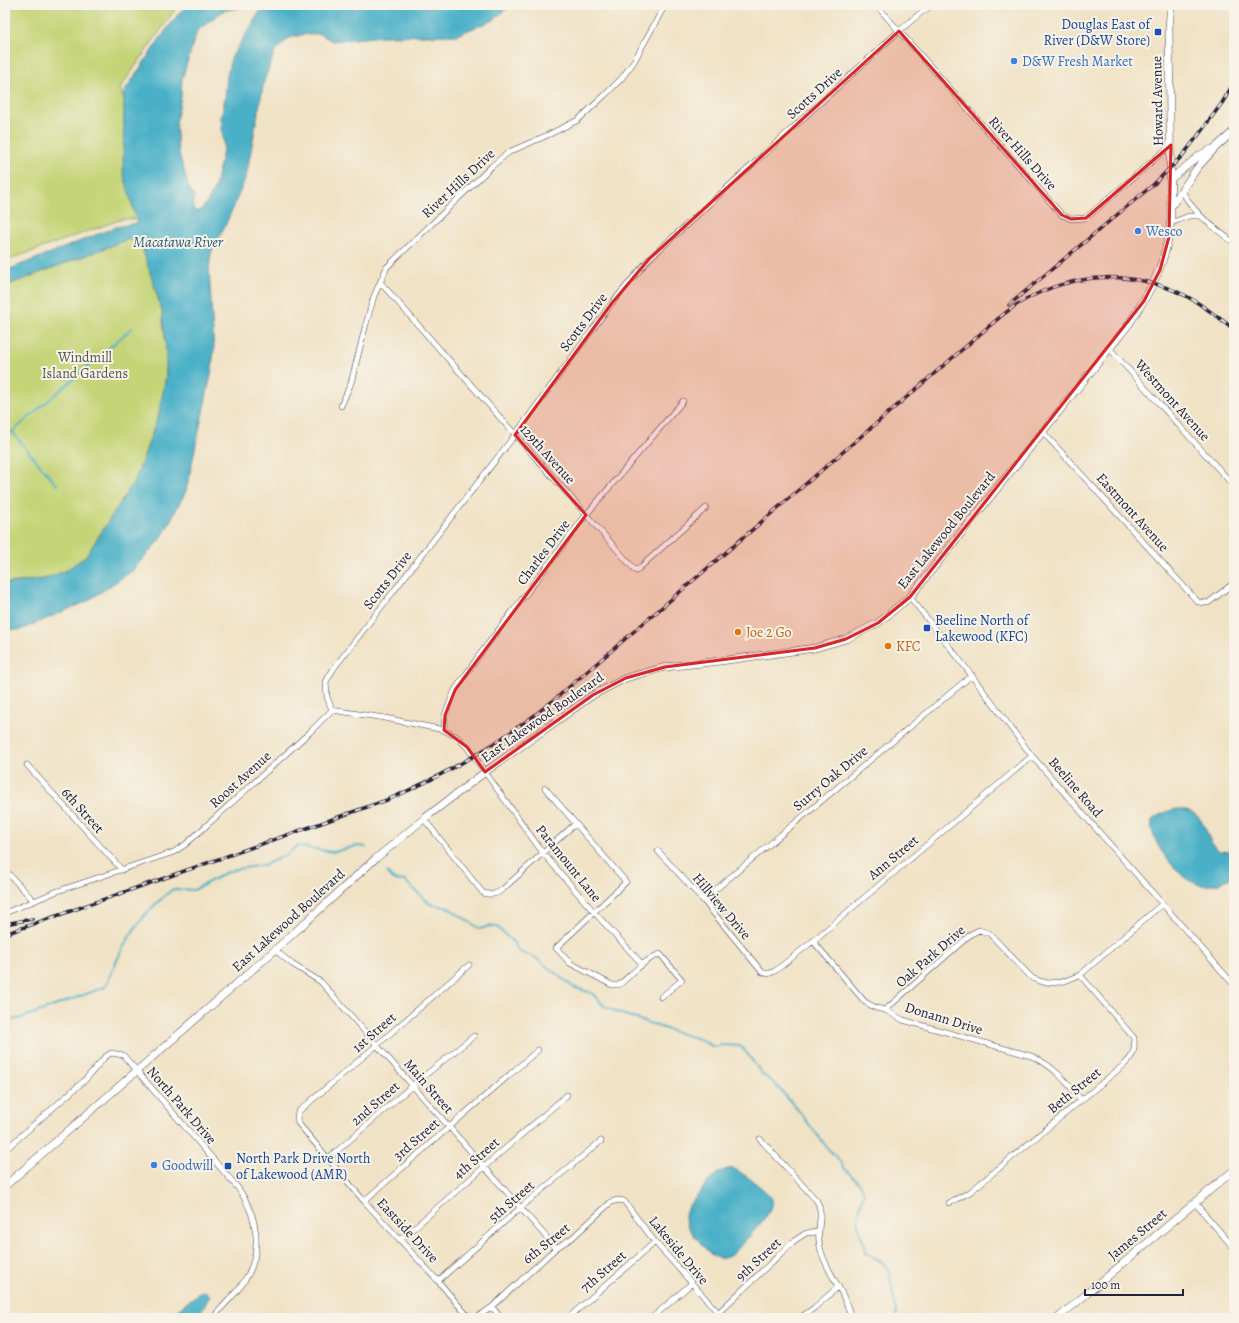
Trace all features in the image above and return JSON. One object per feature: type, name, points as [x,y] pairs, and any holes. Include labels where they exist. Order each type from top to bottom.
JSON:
[{"type":"main road","name":"Howard Avenue","points":[[1171,5],[1169,27],[1172,197]]},
{"type":"main road","points":[[1172,205],[1197,168],[1216,147],[1234,132]]},
{"type":"main road","points":[[1172,178],[1200,155],[1216,147]]},
{"type":"main road","name":"East Lakewood Boulevard","points":[[5,1186],[275,950],[374,860],[485,772],[593,694],[626,678],[665,667],[815,648],[846,639],[878,623],[910,597],[1110,348],[1140,307],[1154,283],[1165,253],[1171,223],[1172,197]]},
{"type":"main road","name":"James Street","points":[[1058,1318],[1234,1170]]},
{"type":"street","name":"River Hills Drive","points":[[341,406],[351,383],[366,324],[386,267],[508,152],[578,120],[605,95],[621,79],[633,63],[665,5]]},
{"type":"street","name":"River Hills Drive","points":[[876,5],[1062,215],[1071,219],[1086,218],[1171,145]]},
{"type":"street","name":"Scotts Drive","points":[[332,710],[327,697],[326,682],[334,668],[514,435],[589,332],[648,259],[899,31],[922,11],[933,5]]},
{"type":"street","points":[[1182,190],[1187,200],[1202,216],[1234,243]]},
{"type":"street","points":[[1171,223],[1189,216],[1202,216]]},
{"type":"street","name":"129th Avenue","points":[[380,282],[636,571],[706,508]]},
{"type":"street","name":"Westmont Avenue","points":[[1110,348],[1234,486]]},
{"type":"street","name":"Charles Drive","points":[[444,730],[445,715],[455,690],[481,653],[586,515],[683,402]]},
{"type":"street","name":"Eastmont Avenue","points":[[1042,431],[1198,602],[1208,603],[1234,583]]},
{"type":"street","name":"Beeline Road","points":[[910,597],[972,675],[1032,756],[1234,985]]},
{"type":"street","name":"Surry Oak Drive","points":[[703,900],[972,675]]},
{"type":"street","points":[[332,710],[385,718],[444,730],[456,737],[467,747],[485,772]]},
{"type":"street","name":"Roost Avenue","points":[[5,913],[55,892],[174,852],[186,844],[309,733],[332,710]]},
{"type":"street","name":"Ann Street","points":[[768,974],[775,971],[813,941],[1032,756]]},
{"type":"street","name":"6th Street","points":[[27,765],[122,870]]},
{"type":"street","name":"Paramount Lane","points":[[485,772],[542,853],[642,964]]},
{"type":"street","points":[[544,788],[626,882],[556,948],[570,963],[612,985],[619,985],[642,964],[652,957],[660,954],[682,980],[661,997]]},
{"type":"street","points":[[424,819],[483,892],[491,895],[498,894],[575,824]]},
{"type":"street","name":"Hillview Drive","points":[[658,851],[703,900],[762,972],[768,974]]},
{"type":"street","points":[[5,870],[34,901]]},
{"type":"street","name":"Oak Park Drive","points":[[885,1010],[971,934],[979,930],[989,933],[1032,978],[1047,983],[1062,982],[1080,975],[1162,904]]},
{"type":"street","name":"Donann Drive","points":[[813,941],[865,1002],[904,1020],[1043,1060],[1063,1078],[1081,1100]]},
{"type":"street","name":"Main Street","points":[[275,950],[292,964],[321,982],[556,1248]]},
{"type":"street","name":"1st Street","points":[[297,1118],[298,1112],[313,1098],[469,965]]},
{"type":"street","name":"Beth Street","points":[[949,1203],[970,1192],[1125,1064],[1132,1056],[1135,1048],[1134,1038],[1080,975]]},
{"type":"street","name":"2nd Street","points":[[329,1158],[413,1085],[474,1036]]},
{"type":"street","name":"3rd Street","points":[[364,1200],[538,1050]]},
{"type":"street","name":"North Park Drive","points":[[5,1150],[85,1080],[104,1057],[111,1053],[123,1055],[238,1188],[246,1201],[254,1220],[256,1241],[253,1265],[243,1284],[212,1318]]},
{"type":"street","name":"4th Street","points":[[400,1240],[567,1095]]},
{"type":"street","name":"Eastside Drive","points":[[297,1118],[298,1123],[364,1200],[466,1314],[475,1318],[492,1307]]},
{"type":"street","points":[[760,1139],[817,1201],[821,1208],[818,1232],[821,1248],[831,1275],[847,1305],[851,1318]]},
{"type":"street","name":"5th Street","points":[[438,1281],[520,1208],[601,1141]]},
{"type":"street","name":"6th Street","points":[[492,1307],[556,1248],[572,1238],[611,1202],[618,1200]]},
{"type":"street","name":"Lakeside Drive","points":[[618,1200],[624,1201],[654,1242],[723,1318]]},
{"type":"street","points":[[1195,1203],[1234,1248]]},
{"type":"street","name":"9th Street","points":[[718,1312],[794,1241],[806,1233],[818,1232]]},
{"type":"street","name":"7th Street","points":[[568,1318],[654,1242]]},
{"type":"street","points":[[652,1318],[692,1283]]},
{"type":"street","points":[[800,1318],[838,1287]]},
{"type":"street","points":[[492,1307],[501,1318]]},
{"type":"street","points":[[1230,1318],[1234,1315]]},
{"type":"highlighted area","points":[[899,31],[1062,215],[1071,219],[1086,218],[1171,145],[1169,237],[1160,270],[1144,301],[910,597],[878,623],[846,639],[815,648],[665,667],[626,678],[593,695],[485,772],[467,747],[444,730],[445,715],[455,690],[586,515],[515,435],[612,303],[649,259]]},
{"type":"green space","points":[[5,5],[178,5],[120,88],[144,161],[143,219],[122,219],[5,261]]},
{"type":"green space","name":"Windmill Island Gardens","points":[[129,239],[142,243],[162,311],[167,349],[166,376],[159,414],[136,479],[86,556],[65,571],[45,579],[5,583],[5,286]]},
{"type":"water","name":"Macatawa River","points":[[189,5],[250,5],[223,11],[197,31],[182,79],[181,97],[176,123],[178,150],[189,188],[194,196],[193,208],[196,212],[201,210],[208,201],[215,187],[224,146],[221,118],[231,58],[264,5],[511,5],[495,19],[457,35],[384,36],[332,41],[320,34],[305,34],[289,38],[275,51],[264,81],[246,177],[225,226],[211,253],[209,270],[214,349],[211,375],[186,491],[162,537],[132,571],[86,602],[20,630],[5,629],[5,584],[44,579],[65,571],[86,556],[136,478],[159,414],[166,376],[166,349],[162,311],[141,244],[129,239],[5,286],[5,271],[116,227],[137,223],[123,171],[124,92],[161,37],[180,12]]},
{"type":"water","points":[[1177,809],[1190,811],[1198,817],[1204,825],[1211,842],[1216,848],[1223,851],[1234,850],[1234,876],[1223,882],[1201,885],[1184,876],[1167,859],[1155,838],[1152,828],[1152,820],[1164,813]]},
{"type":"water","points":[[733,1168],[764,1190],[771,1198],[772,1205],[767,1215],[739,1248],[730,1256],[721,1258],[714,1256],[703,1246],[688,1228],[685,1215],[690,1204],[712,1177],[721,1171]]},
{"type":"water","points":[[203,1291],[207,1292],[210,1296],[197,1318],[167,1318],[198,1294]]},
{"type":"waterway","points":[[5,431],[12,432],[132,328]]},
{"type":"waterway","points":[[12,432],[57,485]]},
{"type":"waterway","points":[[5,1021],[18,1019],[105,987],[129,937],[149,911],[173,889],[194,890],[225,873],[237,869],[264,865],[286,855],[297,846],[333,852],[357,846],[366,847]]},
{"type":"waterway","points":[[387,872],[394,880],[405,881],[430,904],[449,908],[480,929],[489,926],[497,927],[514,943],[518,951],[536,958],[573,987],[592,993],[604,1006],[619,1013],[699,1039],[714,1047],[722,1045],[740,1046],[762,1074],[775,1084],[798,1110],[829,1150],[840,1161],[843,1167],[861,1185],[864,1193],[859,1210],[858,1224],[866,1253],[881,1261],[889,1271],[897,1318]]},
{"type":"railway","points":[[1009,305],[1154,184],[1183,155],[1222,103],[1234,83]]},
{"type":"railway","points":[[5,934],[387,800],[432,779],[474,756],[515,730],[554,700],[1006,312],[1021,302],[1041,292],[1082,280],[1124,278],[1145,281],[1166,287],[1186,296],[1205,307],[1234,329]]},
{"type":"railway","points":[[5,924],[32,919]]},
{"type":"place","name":"Douglas East of River (D&W Store)","points":[[1158,32]]},
{"type":"place","name":"D&W Fresh Market","points":[[1014,61]]},
{"type":"place","name":"Wesco","points":[[1138,231]]},
{"type":"place","name":"Beeline North of Lakewood (KFC)","points":[[927,628]]},
{"type":"place","name":"Joe 2 Go","points":[[738,632]]},
{"type":"place","name":"KFC","points":[[888,646]]},
{"type":"place","name":"Goodwill","points":[[154,1165]]},
{"type":"place","name":"North Park Drive North of Lakewood (AMR)","points":[[228,1166]]}]
